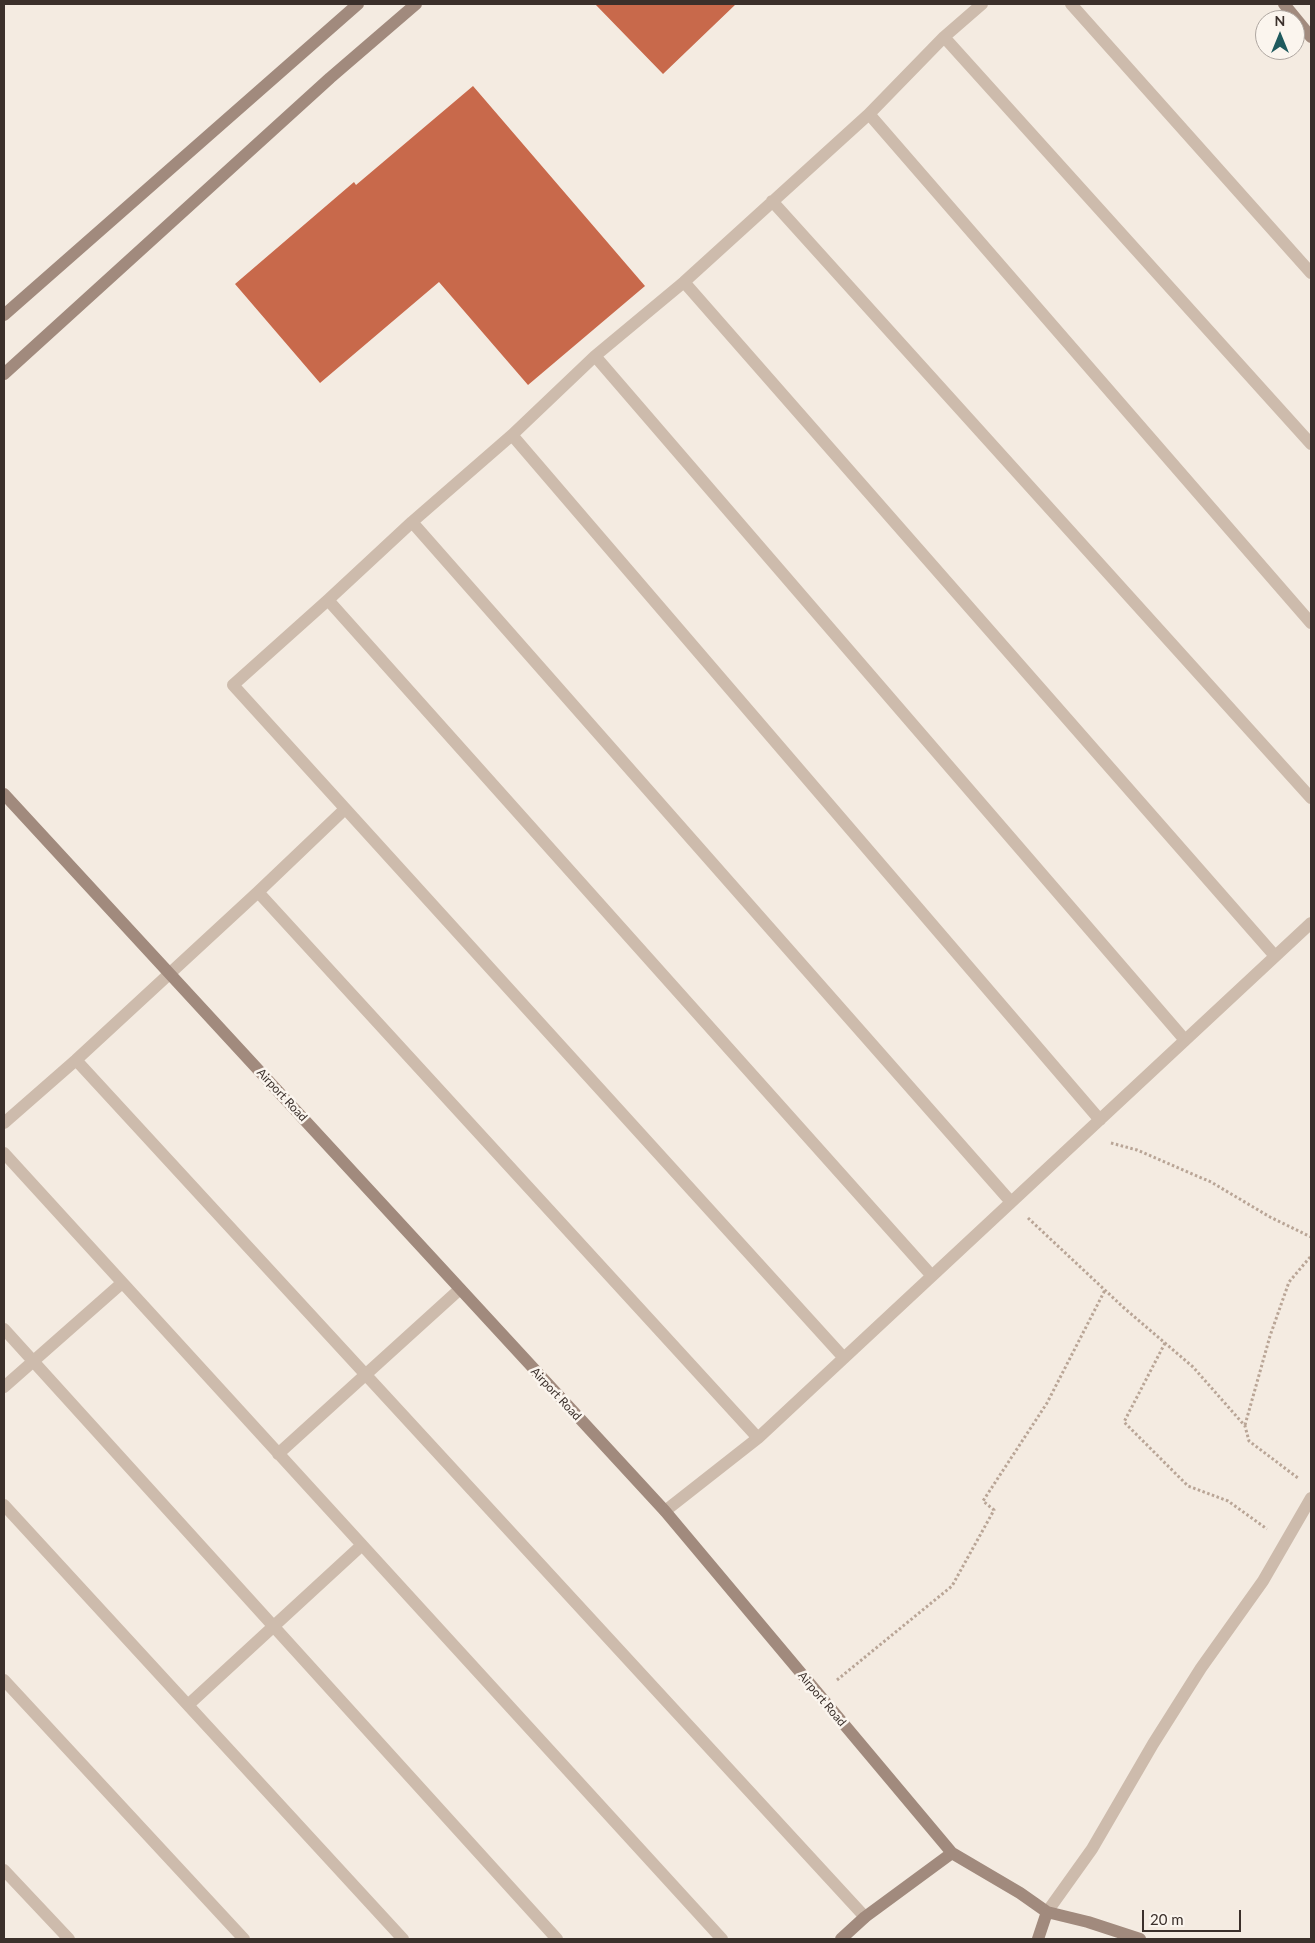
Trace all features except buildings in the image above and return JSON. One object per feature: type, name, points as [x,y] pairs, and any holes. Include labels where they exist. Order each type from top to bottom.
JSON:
[{"type":"street","points":[[4,315],[358,4]]},
{"type":"street","points":[[4,374],[330,78],[416,4]]},
{"type":"street","points":[[844,1358],[233,685],[412,522],[512,435],[596,356],[684,282],[869,114],[944,37],[982,4]]},
{"type":"street","points":[[1070,4],[1311,273]]},
{"type":"street","points":[[1284,4],[1311,37]]},
{"type":"street","points":[[944,37],[1311,444]]},
{"type":"street","points":[[869,114],[1311,623]]},
{"type":"street","points":[[772,201],[1311,798]]},
{"type":"street","points":[[684,282],[1275,956]]},
{"type":"street","points":[[596,356],[1185,1040]]},
{"type":"street","points":[[512,435],[1100,1120]]},
{"type":"street","points":[[412,522],[1011,1202]]},
{"type":"street","points":[[328,600],[932,1276]]},
{"type":"street","name":"Airport Road","points":[[4,794],[664,1511],[952,1853],[1020,1893],[1047,1912],[1088,1922],[1140,1939]]},
{"type":"street","points":[[4,1123],[76,1060],[345,809]]},
{"type":"street","points":[[258,892],[758,1438]]},
{"type":"street","points":[[664,1511],[758,1438],[1311,923]]},
{"type":"street","points":[[76,1060],[865,1917]]},
{"type":"street","points":[[4,1153],[722,1939]]},
{"type":"street","points":[[4,1387],[122,1283]]},
{"type":"street","points":[[278,1454],[460,1289]]},
{"type":"street","points":[[4,1329],[557,1939]]},
{"type":"street","points":[[1038,1939],[1047,1912],[1092,1849],[1153,1744],[1201,1668],[1263,1581],[1311,1498]]},
{"type":"street","points":[[4,1505],[403,1939]]},
{"type":"street","points":[[188,1705],[362,1545]]},
{"type":"street","points":[[4,1680],[244,1939]]},
{"type":"street","points":[[841,1939],[865,1917],[952,1853]]},
{"type":"street","points":[[5,1874],[69,1939]]},
{"type":"path","points":[[1083,1135],[1137,1150],[1211,1182],[1270,1217],[1311,1237]]},
{"type":"path","points":[[1011,1202],[1105,1290],[1193,1367],[1245,1426],[1249,1441],[1304,1482]]},
{"type":"path","points":[[1245,1426],[1270,1336],[1289,1282],[1311,1256]]},
{"type":"path","points":[[819,1695],[952,1586],[994,1510],[982,1501],[1047,1403],[1105,1290]]},
{"type":"path","points":[[1165,1344],[1124,1422],[1188,1486],[1228,1501],[1286,1542]]}]
